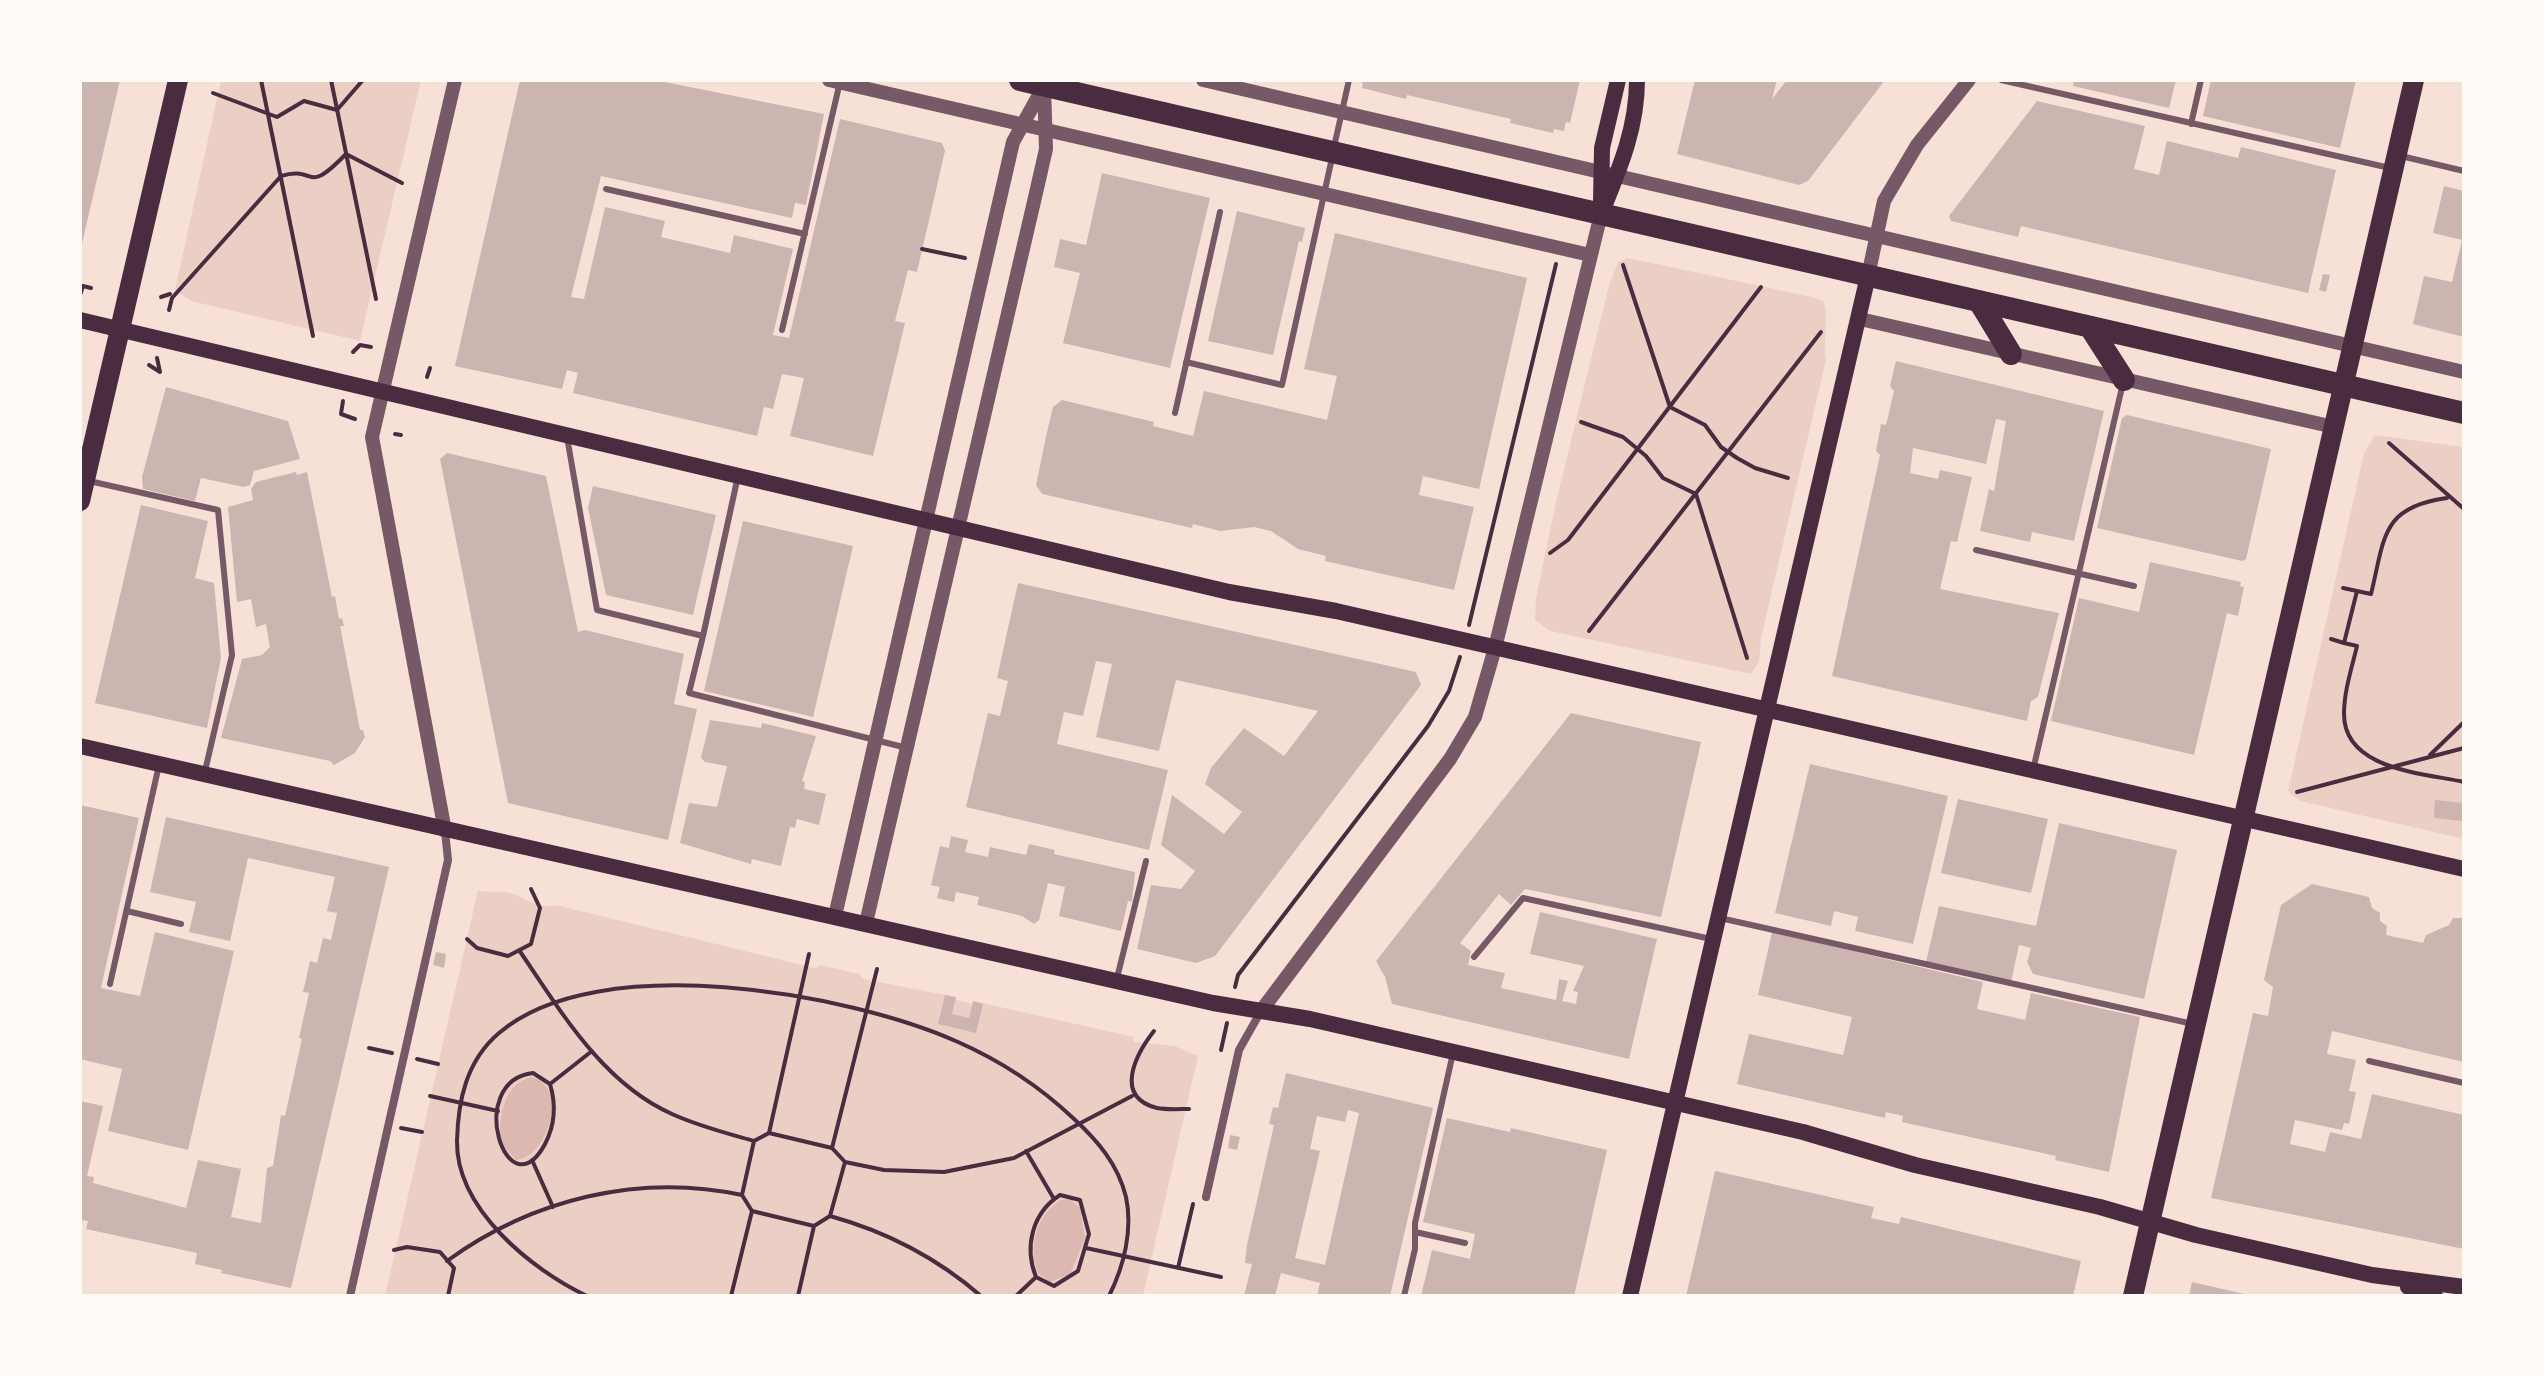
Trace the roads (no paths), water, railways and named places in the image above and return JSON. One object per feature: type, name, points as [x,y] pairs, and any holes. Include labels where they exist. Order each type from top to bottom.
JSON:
[{"type":"highway","points":[[1020,80],[1044,83],[1332,153],[2464,413]]},
{"type":"highway","points":[[1980,303],[2011,354]]},
{"type":"highway","points":[[2090,327],[2124,380]]},
{"type":"main road","points":[[1601,214],[1609,174],[1602,148],[1618,80]]},
{"type":"main road","points":[[1609,174],[1626,154],[1637,103],[1637,80]]},
{"type":"main road","points":[[2133,1296],[2414,80]]},
{"type":"main road","points":[[82,491],[178,81]]},
{"type":"main road","points":[[1630,1296],[1868,276]]},
{"type":"main road","points":[[80,320],[1213,588],[1336,611],[2464,869]]},
{"type":"main road","points":[[80,746],[1116,981],[1453,1051],[2372,1275],[2435,1296]]},
{"type":"main road","points":[[2372,1275],[2464,1287]]},
{"type":"street","points":[[350,1296],[448,860],[373,451],[373,426],[455,80]]},
{"type":"street","points":[[1203,80],[2464,372]]},
{"type":"street","points":[[1868,276],[1884,201],[1917,145],[1969,80]]},
{"type":"street","points":[[835,81],[1590,255]]},
{"type":"street","points":[[835,916],[873,740],[1013,142],[1044,83]]},
{"type":"street","points":[[866,923],[1046,149],[1044,83]]},
{"type":"street","points":[[1206,1197],[1239,1050],[1261,1011],[1469,731],[1495,648],[1601,214]]},
{"type":"street","points":[[1860,319],[2334,427]]},
{"type":"lane","points":[[1186,362],[1282,385],[1349,80]]},
{"type":"lane","points":[[2001,80],[2191,124],[2395,162],[2464,171]]},
{"type":"lane","points":[[2191,124],[2201,80]]},
{"type":"lane","points":[[782,330],[805,234],[835,81]]},
{"type":"lane","points":[[606,189],[805,234]]},
{"type":"lane","points":[[1175,413],[1220,212]]},
{"type":"lane","points":[[2033,771],[2124,380]]},
{"type":"lane","points":[[567,437],[597,610],[703,636]]},
{"type":"lane","points":[[738,476],[689,693],[907,748]]},
{"type":"lane","points":[[82,491],[218,510],[232,655],[204,774]]},
{"type":"lane","points":[[1976,550],[2134,586]]},
{"type":"lane","points":[[110,984],[159,764]]},
{"type":"lane","points":[[1116,981],[1146,861]]},
{"type":"lane","points":[[1474,957],[1523,898],[1714,940]]},
{"type":"lane","points":[[127,911],[181,924]]},
{"type":"lane","points":[[1718,918],[2197,1025]]},
{"type":"lane","points":[[1404,1296],[1453,1051]]},
{"type":"lane","points":[[2369,1061],[2464,1083]]},
{"type":"lane","points":[[1415,1232],[1465,1243]]}]
